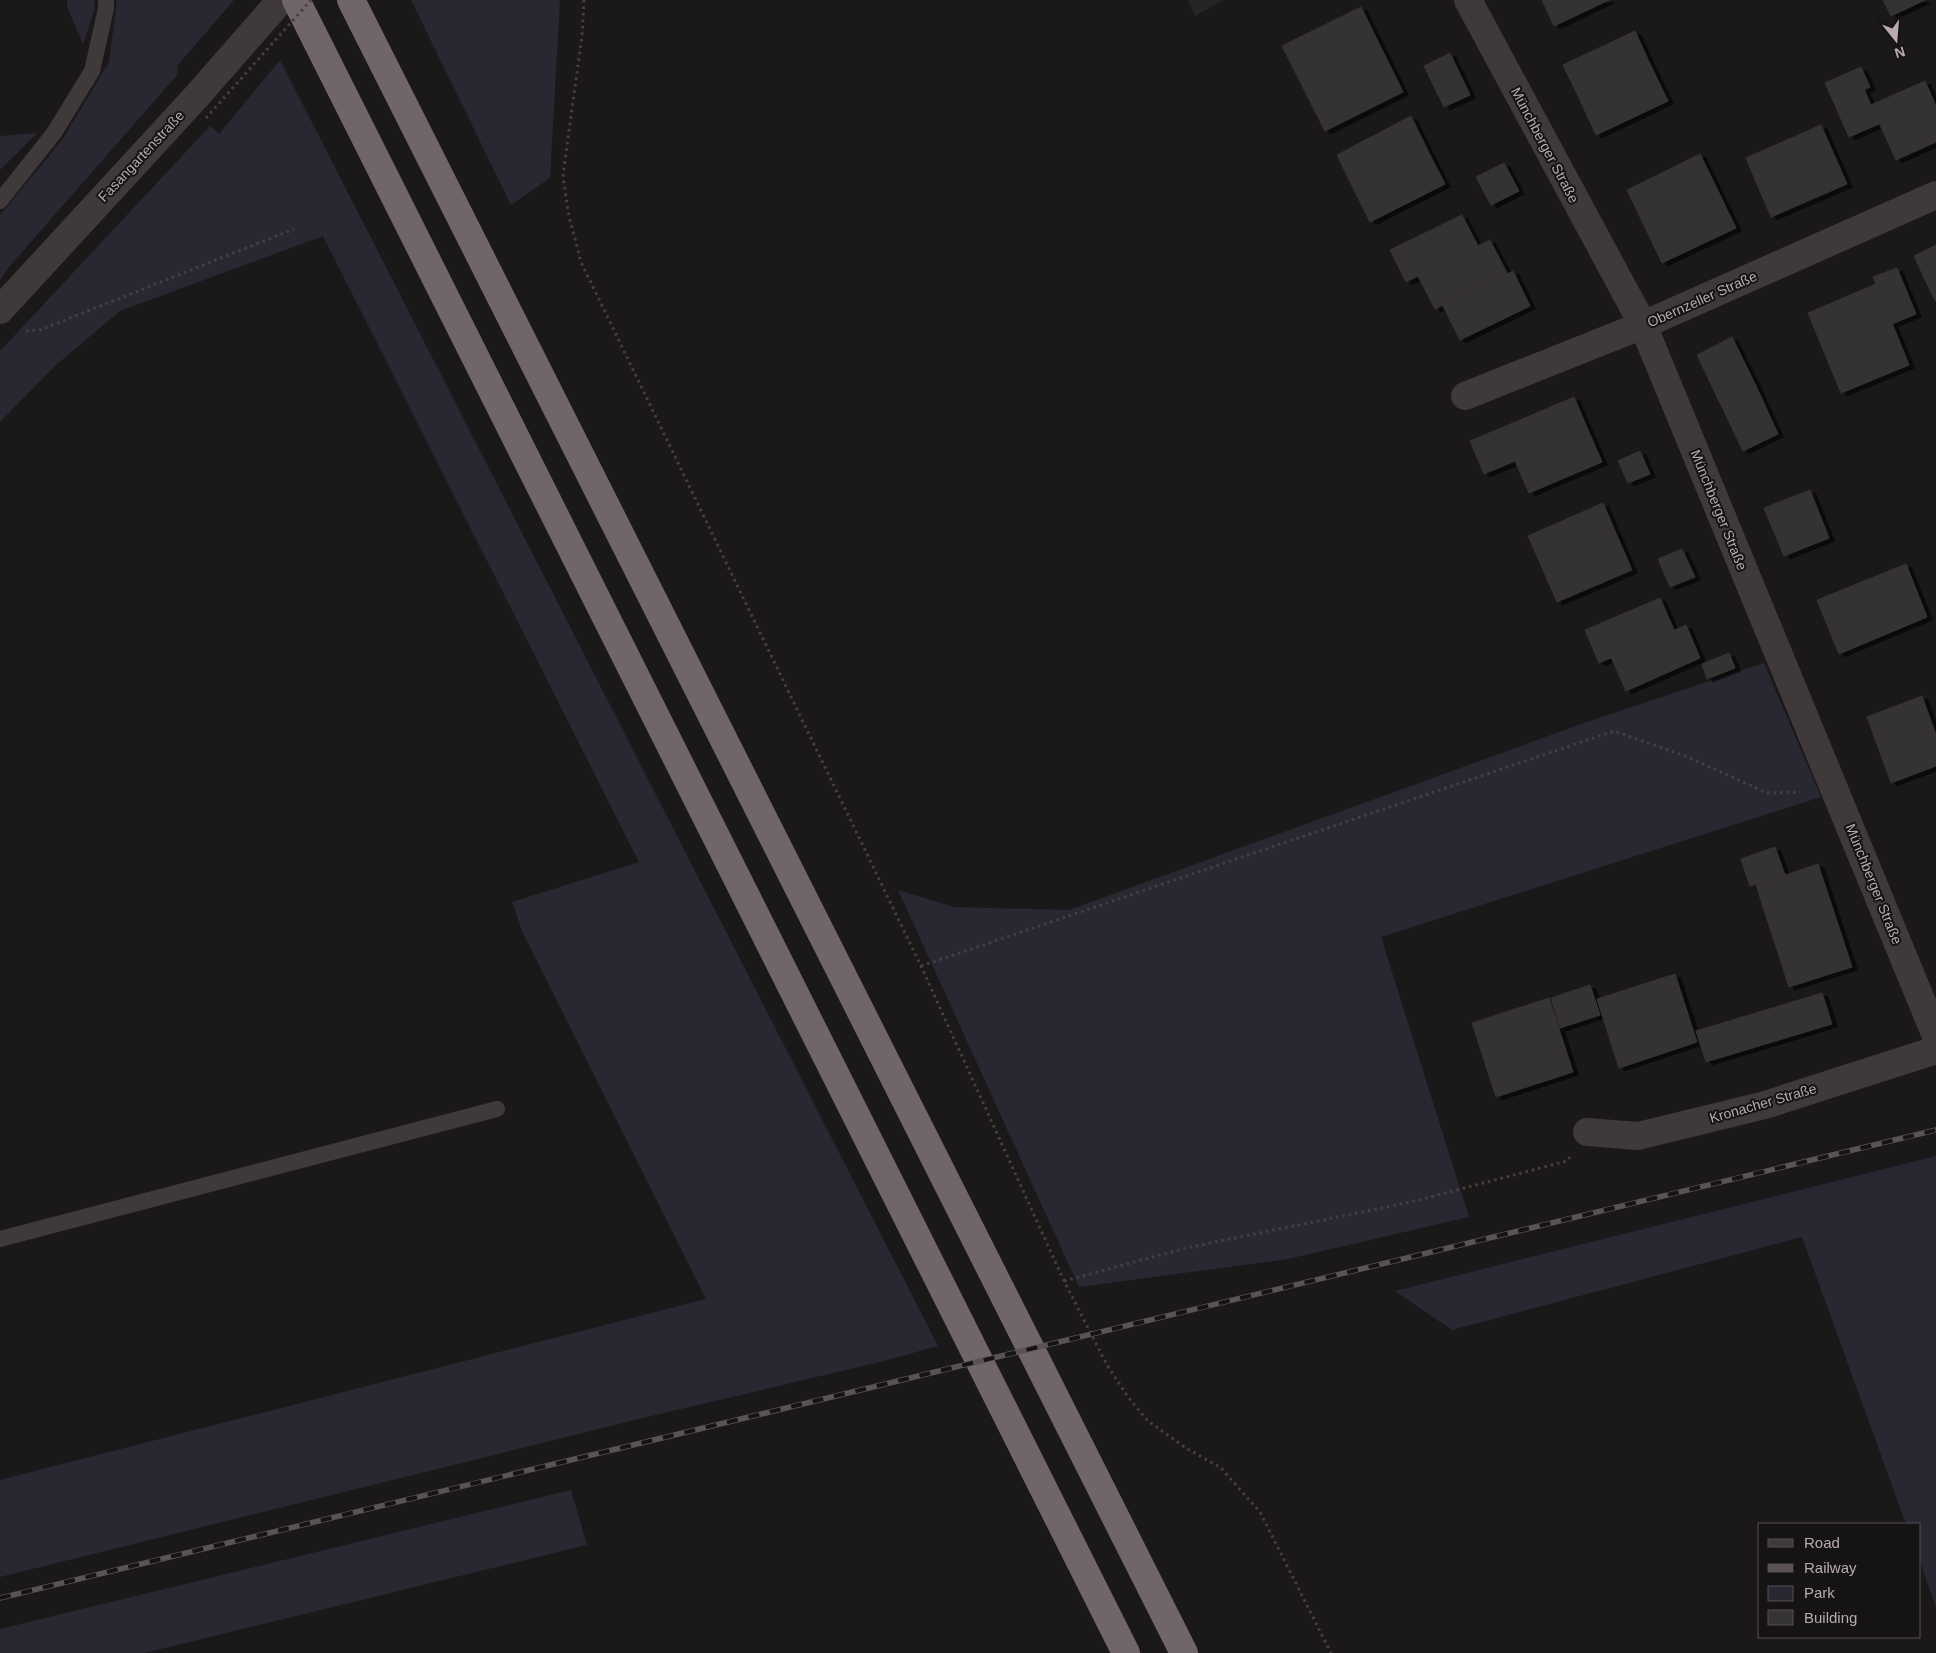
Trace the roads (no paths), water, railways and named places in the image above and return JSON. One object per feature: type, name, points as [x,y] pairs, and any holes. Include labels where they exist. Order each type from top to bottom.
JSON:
[{"type":"highway","points":[[296,0],[1126,1653]]},
{"type":"highway","points":[[351,0],[1184,1653]]},
{"type":"street","name":"Fasangartenstraße","points":[[0,310],[201,107],[281,0]]},
{"type":"street","name":"Münchberger Straße","points":[[1468,0],[1643,325],[1936,1036]]},
{"type":"street","name":"Obernzeller Straße","points":[[1465,396],[1643,325],[1936,195]]},
{"type":"street","name":"Kronacher Straße","points":[[1587,1132],[1638,1136],[1764,1105],[1936,1050]]},
{"type":"lane","points":[[0,201],[54,133],[92,71],[106,8],[106,0]]},
{"type":"lane","points":[[0,1239],[497,1109]]},
{"type":"railway","points":[[0,1598],[1936,1130]]}]
